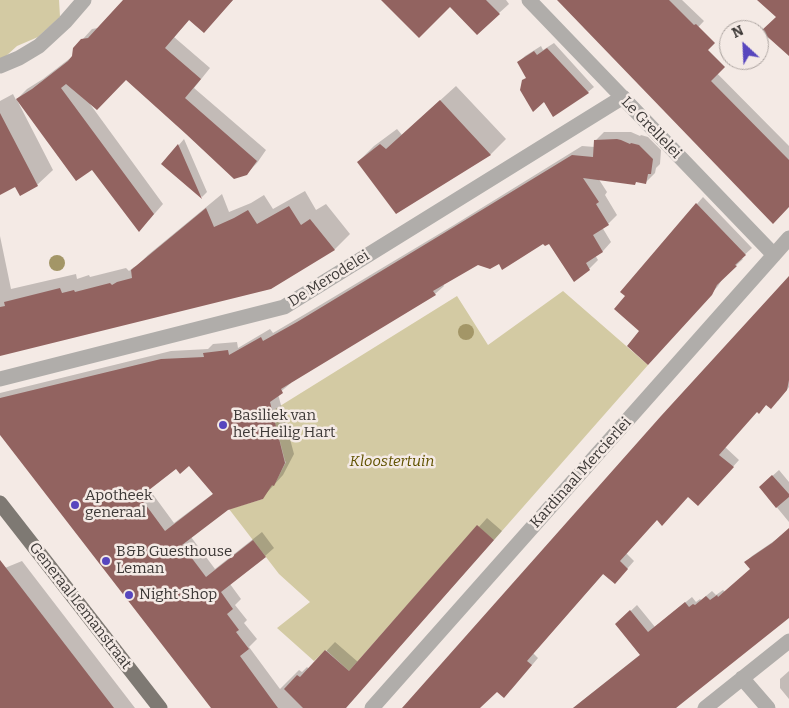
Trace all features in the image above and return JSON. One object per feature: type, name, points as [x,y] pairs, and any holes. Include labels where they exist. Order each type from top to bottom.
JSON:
[{"type":"main road","name":"Generaal Lemanstraat","points":[[0,503],[160,708]]},
{"type":"street","points":[[0,66],[19,58],[39,46],[84,0]]},
{"type":"street","name":"Le Grellelei","points":[[529,0],[774,255]]},
{"type":"street","name":"De Merodelei","points":[[0,379],[284,307],[622,97]]},
{"type":"street","name":"Kardinaal Mercierlei","points":[[372,708],[789,238]]},
{"type":"street","points":[[705,708],[789,641]]},
{"type":"street","points":[[742,678],[768,708]]},
{"type":"green space","points":[[0,0],[59,0],[60,17],[38,37],[17,46],[0,59]]},
{"type":"green space","name":"Kloostertuin","points":[[563,291],[648,365],[494,540],[477,526],[349,671],[326,650],[314,661],[277,628],[310,602],[279,574],[229,509],[263,499],[265,481],[274,485],[286,462],[272,411],[457,296],[488,345]]},
{"type":"building","points":[[123,0],[233,0],[204,33],[189,20],[165,48],[201,79],[185,98],[257,161],[247,175],[234,179],[126,80],[97,110],[66,84],[61,88],[154,214],[139,232],[92,170],[76,181],[16,99],[68,61],[72,56],[73,48],[81,39],[88,38]]},
{"type":"building","points":[[381,0],[486,0],[500,14],[477,35],[450,7],[419,38]]},
{"type":"building","points":[[557,0],[669,0],[715,43],[708,50],[719,61],[719,70],[722,70],[711,81],[789,160],[789,207],[773,224]]},
{"type":"building","points":[[757,0],[789,0],[789,56],[769,38],[769,24],[776,17]]},
{"type":"building","points":[[547,48],[589,93],[553,117],[544,102],[533,112],[520,90],[522,80],[526,78],[517,62],[534,51],[537,55]]},
{"type":"building","points":[[440,100],[491,155],[396,214],[357,162],[380,144],[386,149]]},
{"type":"building","points":[[0,113],[38,186],[20,196],[15,187],[0,195]]},
{"type":"building","points":[[617,139],[639,145],[653,159],[651,174],[648,174],[646,184],[636,182],[635,185],[583,178],[599,202],[596,204],[609,225],[593,235],[603,252],[586,263],[590,270],[574,282],[549,244],[545,246],[543,244],[502,270],[499,264],[490,269],[478,265],[433,291],[436,295],[281,389],[283,393],[270,402],[285,463],[274,486],[272,485],[263,499],[228,510],[182,545],[206,577],[253,540],[266,557],[221,592],[233,609],[227,614],[239,630],[236,632],[249,649],[240,656],[278,708],[211,708],[0,435],[0,398],[161,359],[204,357],[203,353],[228,350],[229,355],[261,337],[263,341],[572,155],[593,157],[594,140]],"holes":[[[189,466],[213,494],[165,531],[140,497],[176,469],[180,474]]]},
{"type":"building","points":[[178,144],[202,199],[161,164]]},
{"type":"building","points":[[696,203],[746,255],[717,285],[712,295],[648,365],[627,346],[639,331],[614,309],[625,296],[620,292]]},
{"type":"building","points":[[289,206],[301,225],[310,219],[335,250],[271,289],[0,356],[0,307],[5,306],[4,302],[60,288],[62,293],[74,290],[75,292],[110,283],[112,285],[132,278],[131,270],[206,208],[214,227],[248,210],[257,224]]},
{"type":"building","points":[[789,276],[789,380],[787,390],[771,409],[766,405],[759,414],[757,412],[719,455],[734,467],[698,506],[688,497],[662,526],[657,520],[620,561],[628,569],[615,584],[603,574],[527,661],[532,665],[504,698],[497,692],[480,708],[402,708],[661,416]]},
{"type":"building","points":[[772,475],[789,494],[789,497],[776,508],[759,487]]},
{"type":"building","points":[[477,525],[494,540],[346,708],[303,708],[284,689],[297,675],[300,677],[325,650],[349,671]]},
{"type":"building","points":[[789,528],[789,618],[676,708],[573,708],[640,655],[615,624],[630,610],[648,632],[685,602],[689,607],[693,604],[695,605],[706,596],[710,600],[717,595],[718,597],[750,569],[744,562],[772,543]]},
{"type":"building","points":[[0,560],[74,656],[114,708],[0,708]]},
{"type":"place","name":"Basiliek van het Heilig Hart","points":[[223,425]]},
{"type":"place","name":"Apotheek generaal","points":[[75,505]]},
{"type":"place","name":"B&B Guesthouse Leman","points":[[106,561]]},
{"type":"place","name":"Night Shop","points":[[129,595]]}]
